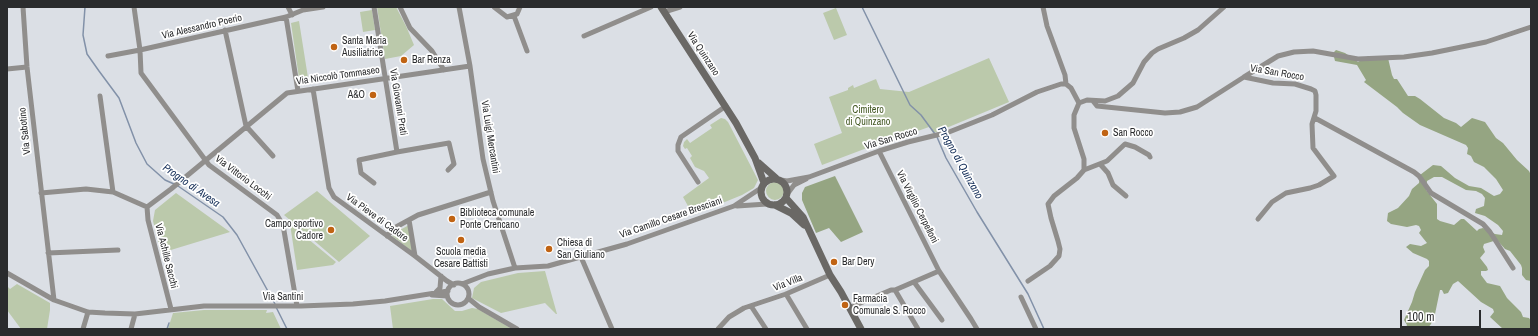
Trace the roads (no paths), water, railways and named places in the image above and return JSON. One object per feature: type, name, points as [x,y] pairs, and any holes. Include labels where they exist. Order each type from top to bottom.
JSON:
[{"type":"street","name":"Via Sabotino","points":[[23,7],[27,67],[54,300]]},
{"type":"street","name":"Via Vittorio Locchi","points":[[134,7],[140,50],[141,74],[207,163],[277,215],[282,225],[297,306]]},
{"type":"street","points":[[288,7],[292,15]]},
{"type":"street","name":"Via Alessandro Poerio","points":[[108,56],[286,17],[303,9],[323,7]]},
{"type":"street","name":"Via Giovanni Prati","points":[[374,7],[397,152]]},
{"type":"street","points":[[400,7],[410,28],[432,51],[444,70]]},
{"type":"street","name":"Via Luigi Mercantini","points":[[459,7],[470,66],[484,159],[491,192],[515,268]]},
{"type":"street","points":[[494,7],[507,17],[517,14],[520,7]]},
{"type":"street","points":[[584,36],[651,7]]},
{"type":"street","name":"Via Quinzano","points":[[680,7],[663,10],[726,106],[755,158],[762,175],[762,197],[771,204]]},
{"type":"street","points":[[1043,7],[1046,26],[1065,75],[1066,84],[1071,88],[1079,103]]},
{"type":"street","points":[[1084,170],[1084,159],[1074,128],[1074,115],[1079,103],[1087,100],[1105,100],[1118,96],[1133,83],[1144,62],[1152,54],[1158,49],[1184,38],[1198,30],[1224,7]]},
{"type":"street","points":[[514,16],[527,51]]},
{"type":"street","points":[[286,17],[298,91]]},
{"type":"street","points":[[1244,77],[1278,56],[1294,52],[1313,51],[1358,59],[1404,57],[1486,42],[1531,27]]},
{"type":"street","points":[[225,30],[246,126],[273,156]]},
{"type":"street","name":"Via Niccolò Tommaseo","points":[[148,207],[180,181],[207,163],[246,126],[287,93],[470,66]]},
{"type":"street","points":[[7,68],[27,67]]},
{"type":"street","name":"Via San Rocco","points":[[1093,100],[1097,106],[1165,113],[1180,112],[1196,107],[1244,77],[1273,83],[1295,84],[1311,88],[1315,91],[1316,95],[1316,111],[1312,124],[1313,148],[1334,176],[1319,185],[1286,192],[1272,202],[1258,219]]},
{"type":"street","name":"Via San Rocco","points":[[787,196],[794,185],[809,177],[879,151],[908,142],[942,135],[992,115],[1037,92],[1057,85],[1066,84]]},
{"type":"street","name":"Via Pieve di Cadore","points":[[313,89],[329,188],[334,197],[441,276],[447,281],[450,290]]},
{"type":"street","points":[[100,96],[113,192]]},
{"type":"street","points":[[698,182],[678,151],[678,145],[681,137],[726,106]]},
{"type":"street","points":[[1315,118],[1414,172],[1419,176],[1430,193],[1483,224],[1490,232],[1513,268]]},
{"type":"street","points":[[374,182],[361,173],[359,160],[450,143],[454,164],[448,170]]},
{"type":"street","points":[[1028,281],[1037,273],[1050,266],[1059,256],[1058,240],[1048,204],[1054,196],[1077,178],[1084,170],[1107,161],[1125,144],[1142,151],[1150,157]]},
{"type":"street","name":"Via Virgilio Cerpelloni","points":[[879,151],[938,271],[977,329]]},
{"type":"street","name":"Via Quinzano","points":[[755,158],[785,184],[787,196],[803,217],[830,275],[851,308],[861,329]]},
{"type":"street","points":[[1100,164],[1108,173],[1113,184],[1126,196]]},
{"type":"street","name":"Via San Rocco","points":[[778,179],[787,181],[809,177]]},
{"type":"street","points":[[763,185],[771,179],[778,179]]},
{"type":"street","name":"Via Camillo Cesare Bresciani","points":[[462,284],[481,276],[515,268],[548,266],[627,244],[734,206],[763,185]]},
{"type":"street","points":[[41,194],[86,190],[113,192],[148,207]]},
{"type":"street","points":[[387,236],[418,215],[491,192]]},
{"type":"street","points":[[771,204],[781,204],[787,196]]},
{"type":"street","points":[[771,204],[791,213],[810,232]]},
{"type":"street","name":"Via Camillo Cesare Bresciani","points":[[734,206],[771,204]]},
{"type":"street","name":"Via Achille Sacchi","points":[[148,207],[148,220],[171,310]]},
{"type":"street","points":[[409,220],[415,256]]},
{"type":"street","points":[[48,252],[118,250]]},
{"type":"street","points":[[581,257],[612,329]]},
{"type":"street","points":[[851,308],[938,271]]},
{"type":"street","name":"Via Santini","points":[[7,273],[54,300],[88,312],[135,314],[204,306],[297,306],[353,304],[430,294],[450,290],[462,284]]},
{"type":"street","name":"Via Villa","points":[[718,329],[729,317],[751,306],[786,294],[830,275]]},
{"type":"street","points":[[436,292],[440,288],[441,276]]},
{"type":"street","points":[[474,279],[468,289],[469,294],[467,300],[517,329]]},
{"type":"street","points":[[914,282],[942,320]]},
{"type":"street","points":[[462,284],[468,289]]},
{"type":"street","name":"Via Santini","points":[[430,294],[450,290]]},
{"type":"street","name":"Via Santini","points":[[450,290],[449,301],[455,305],[462,305],[467,300]]},
{"type":"street","points":[[896,290],[918,329]]},
{"type":"street","points":[[786,294],[807,329]]},
{"type":"street","points":[[1020,297],[1036,329]]},
{"type":"street","points":[[751,306],[766,329]]},
{"type":"street","points":[[83,329],[88,312]]},
{"type":"street","points":[[131,329],[135,314]]},
{"type":"waterway","name":"Progno di Avesa","points":[[85,7],[83,35],[87,54],[119,98],[136,143],[147,164],[165,180],[174,184]]},
{"type":"waterway","name":"Progno di Quinzano","points":[[862,7],[910,105],[921,115],[935,134]]},
{"type":"waterway","name":"Progno di Quinzano","points":[[937,137],[946,158],[977,212],[1028,294],[1044,329]]},
{"type":"waterway","name":"Progno di Avesa","points":[[178,186],[223,217],[237,235],[275,304]]},
{"type":"waterway","name":"Progno di Avesa","points":[[276,307],[287,329]]},
{"type":"waterway","points":[[167,329],[169,323]]},
{"type":"place","name":"Santa Maria Ausiliatrice","points":[[334,47]]},
{"type":"place","name":"Bar Renza","points":[[404,60]]},
{"type":"place","name":"A&O","points":[[373,95]]},
{"type":"place","name":"San Rocco","points":[[1105,133]]},
{"type":"place","name":"Biblioteca comunale Ponte Crencano","points":[[452,219]]},
{"type":"place","name":"Campo sportivo Cadore","points":[[331,230]]},
{"type":"place","name":"Scuola media Cesare Battisti","points":[[461,240]]},
{"type":"place","name":"Chiesa di San Giuliano","points":[[549,249]]},
{"type":"place","name":"Bar Dery","points":[[834,262]]},
{"type":"place","name":"Farmacia Comunale S. Rocco","points":[[845,305]]},
{"type":"park label","name":"Cimitero di Quinzano","points":[[868,116]]}]
